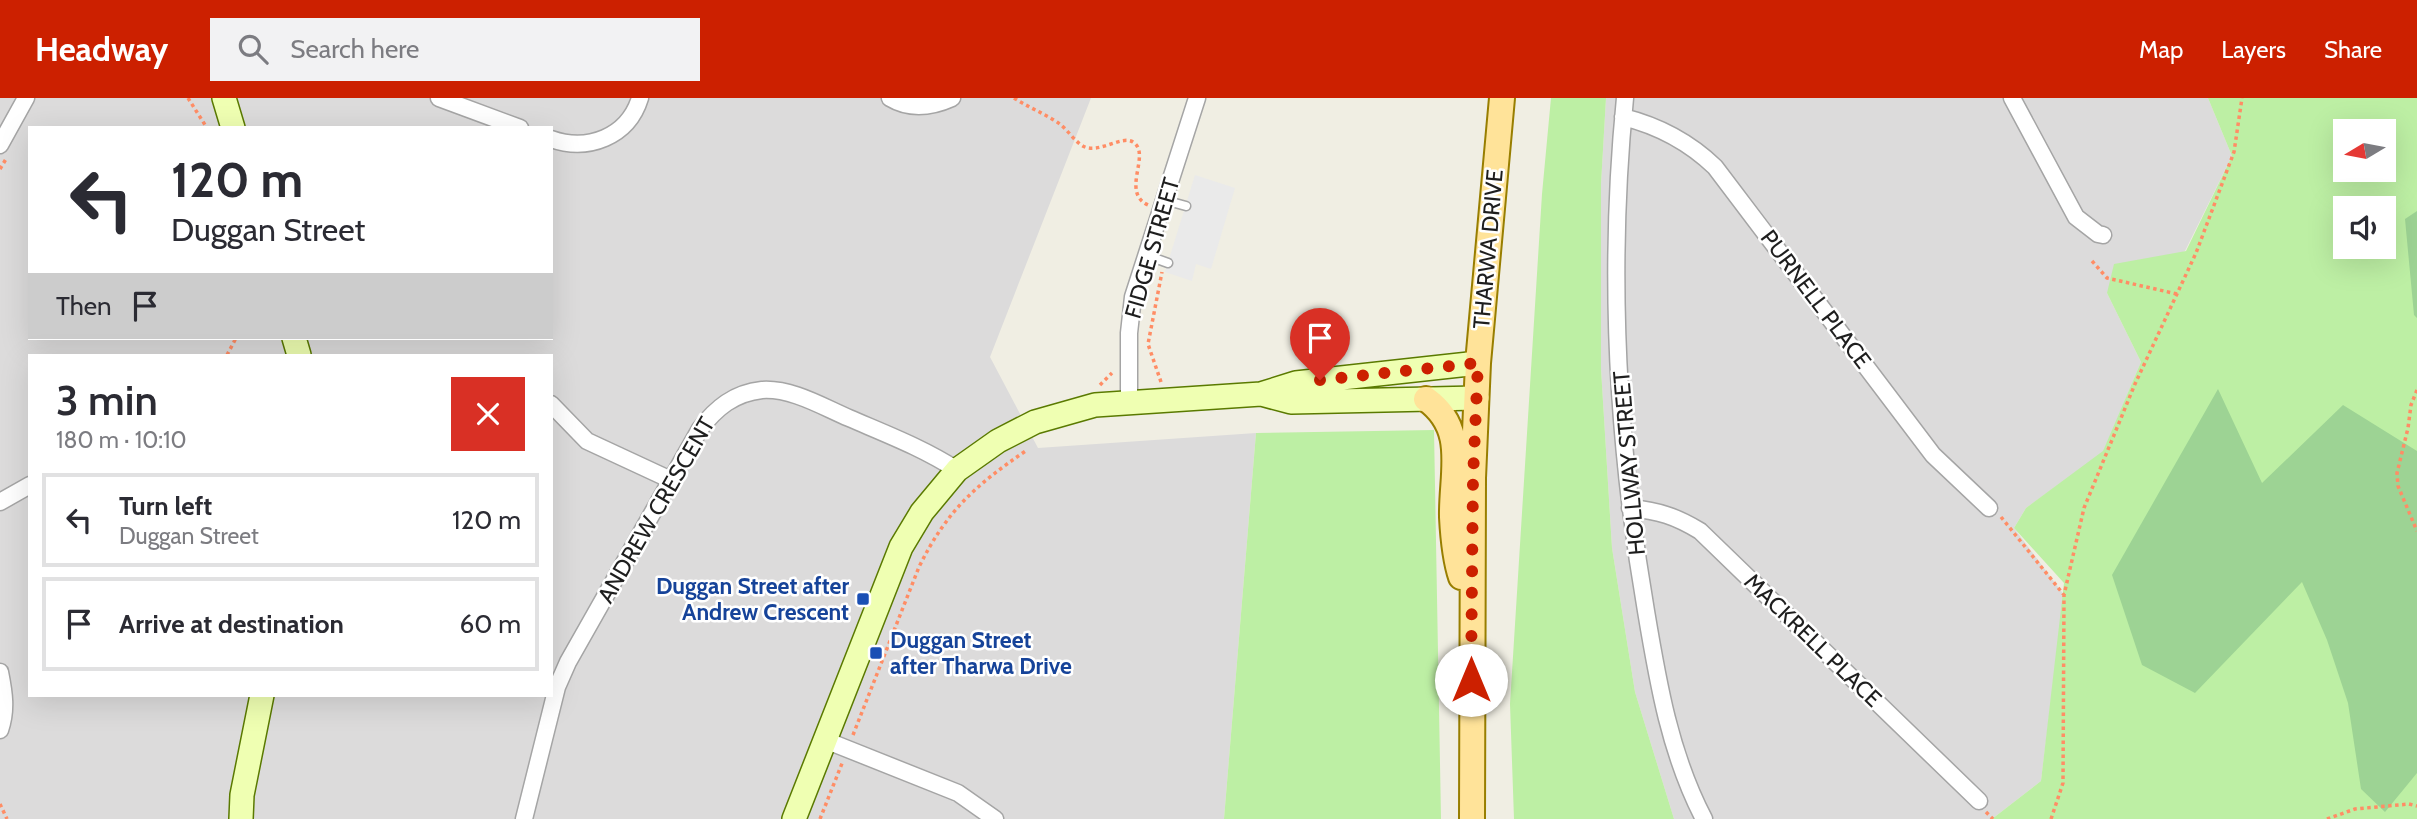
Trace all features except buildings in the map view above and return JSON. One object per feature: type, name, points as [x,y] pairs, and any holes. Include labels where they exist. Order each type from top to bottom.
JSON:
[{"type":"main road","name":"THARWA DRIVE","points":[[1472,819],[1473,478],[1478,363],[1502,98]]},
{"type":"main road","points":[[1426,399],[1437,407],[1448,421],[1453,436],[1455,457],[1452,517],[1457,566],[1472,607]]},
{"type":"street","points":[[0,145],[26,98]]},
{"type":"street","points":[[224,98],[232,126]]},
{"type":"street","points":[[439,98],[515,126]]},
{"type":"street","points":[[553,139],[578,145],[599,141],[619,131],[627,123],[640,98]]},
{"type":"street","points":[[890,98],[918,107],[952,98]]},
{"type":"street","name":"FIDGE STREET","points":[[1129,402],[1129,333],[1133,297],[1146,255],[1156,200],[1197,98]]},
{"type":"street","name":"HOLLWAY STREET","points":[[1625,98],[1618,215],[1617,312],[1621,410],[1630,508],[1655,668],[1673,745],[1704,819]]},
{"type":"street","points":[[2012,98],[2076,217],[2098,234],[2104,235]]},
{"type":"street","name":"PURNELL PLACE","points":[[1623,117],[1673,135],[1715,167],[1933,454],[1989,508]]},
{"type":"street","points":[[794,819],[901,547],[922,512],[957,470],[998,441],[1035,422],[1075,409],[1129,402],[1261,394],[1296,383],[1478,363]]},
{"type":"street","name":"ANDREW CRESCENT","points":[[524,819],[557,687],[568,662],[700,429],[715,410],[736,396],[773,390],[797,396],[930,453],[957,470]]},
{"type":"street","points":[[1261,394],[1291,402],[1477,398]]},
{"type":"street","points":[[553,406],[587,441],[671,480]]},
{"type":"street","points":[[0,502],[28,486]]},
{"type":"street","name":"MACKRELL PLACE","points":[[1630,508],[1660,511],[1700,531],[1979,801]]},
{"type":"street","points":[[0,672],[4,696],[4,717],[0,730]]},
{"type":"street","points":[[241,819],[242,795],[262,697]]},
{"type":"street","points":[[825,740],[958,793],[995,819]]},
{"type":"lane","points":[[1156,200],[1186,206]]},
{"type":"lane","points":[[1146,255],[1166,262]]},
{"type":"path","points":[[188,98],[206,126]]},
{"type":"path","points":[[1014,98],[1059,123],[1085,147],[1098,148],[1126,140],[1134,142],[1139,150],[1136,194],[1140,202],[1156,200]]},
{"type":"path","points":[[2051,819],[2063,783],[2064,595],[2084,508],[2135,384],[2196,253],[2234,152],[2242,98]]},
{"type":"path","points":[[2092,261],[2107,278],[2177,294]]},
{"type":"path","points":[[1161,400],[1161,378],[1148,344],[1166,262]]},
{"type":"path","points":[[1098,386],[1112,372]]},
{"type":"path","points":[[2417,390],[2411,405],[2397,473],[2398,486],[2417,531]]},
{"type":"path","points":[[820,819],[919,566],[929,547],[951,514],[985,479],[1030,448]]},
{"type":"path","points":[[1989,508],[2003,519],[2064,595]]},
{"type":"path","points":[[0,804],[8,819]]},
{"type":"path","points":[[2327,819],[2355,810],[2409,804],[2417,806]]},
{"type":"shaded area","points":[[0,98],[1091,98],[990,357],[1038,448],[1256,433],[1224,819],[0,819]]},
{"type":"shaded area","points":[[1606,98],[2208,98],[2232,156],[2185,251],[2107,293],[2141,362],[2103,452],[2026,508],[2014,528],[2064,595],[2041,781],[1992,819],[1674,819],[1635,692],[1612,548],[1601,369],[1601,184]]},
{"type":"shaded area","points":[[1195,175],[1235,188],[1211,269],[1196,264],[1192,281],[1165,272]]},
{"type":"green space","points":[[1551,98],[1606,98],[1601,184],[1601,369],[1612,548],[1635,692],[1674,819],[1514,819],[1510,704],[1542,194]]},
{"type":"green space","points":[[2208,98],[2417,98],[2417,819],[1992,819],[2041,781],[2064,583],[2014,528],[2026,508],[2103,451],[2141,362],[2107,293],[2114,264],[2186,251],[2232,156]]},
{"type":"green space","points":[[2417,211],[2417,318],[2414,315],[2405,219]]},
{"type":"green space","points":[[2218,389],[2262,483],[2343,405],[2417,451],[2417,773],[2385,812],[2361,789],[2348,703],[2327,640],[2302,582],[2195,693],[2142,665],[2112,575]]},
{"type":"green space","points":[[1434,430],[1441,819],[1224,819],[1256,433]]},
{"type":"place","name":"Duggan Street after Andrew Crescent","points":[[863,599]]},
{"type":"place","name":"Duggan Street after Tharwa Drive","points":[[876,653]]},
{"type":"route","points":[[1320,380],[1478,363],[1473,478],[1471,680]]}]
